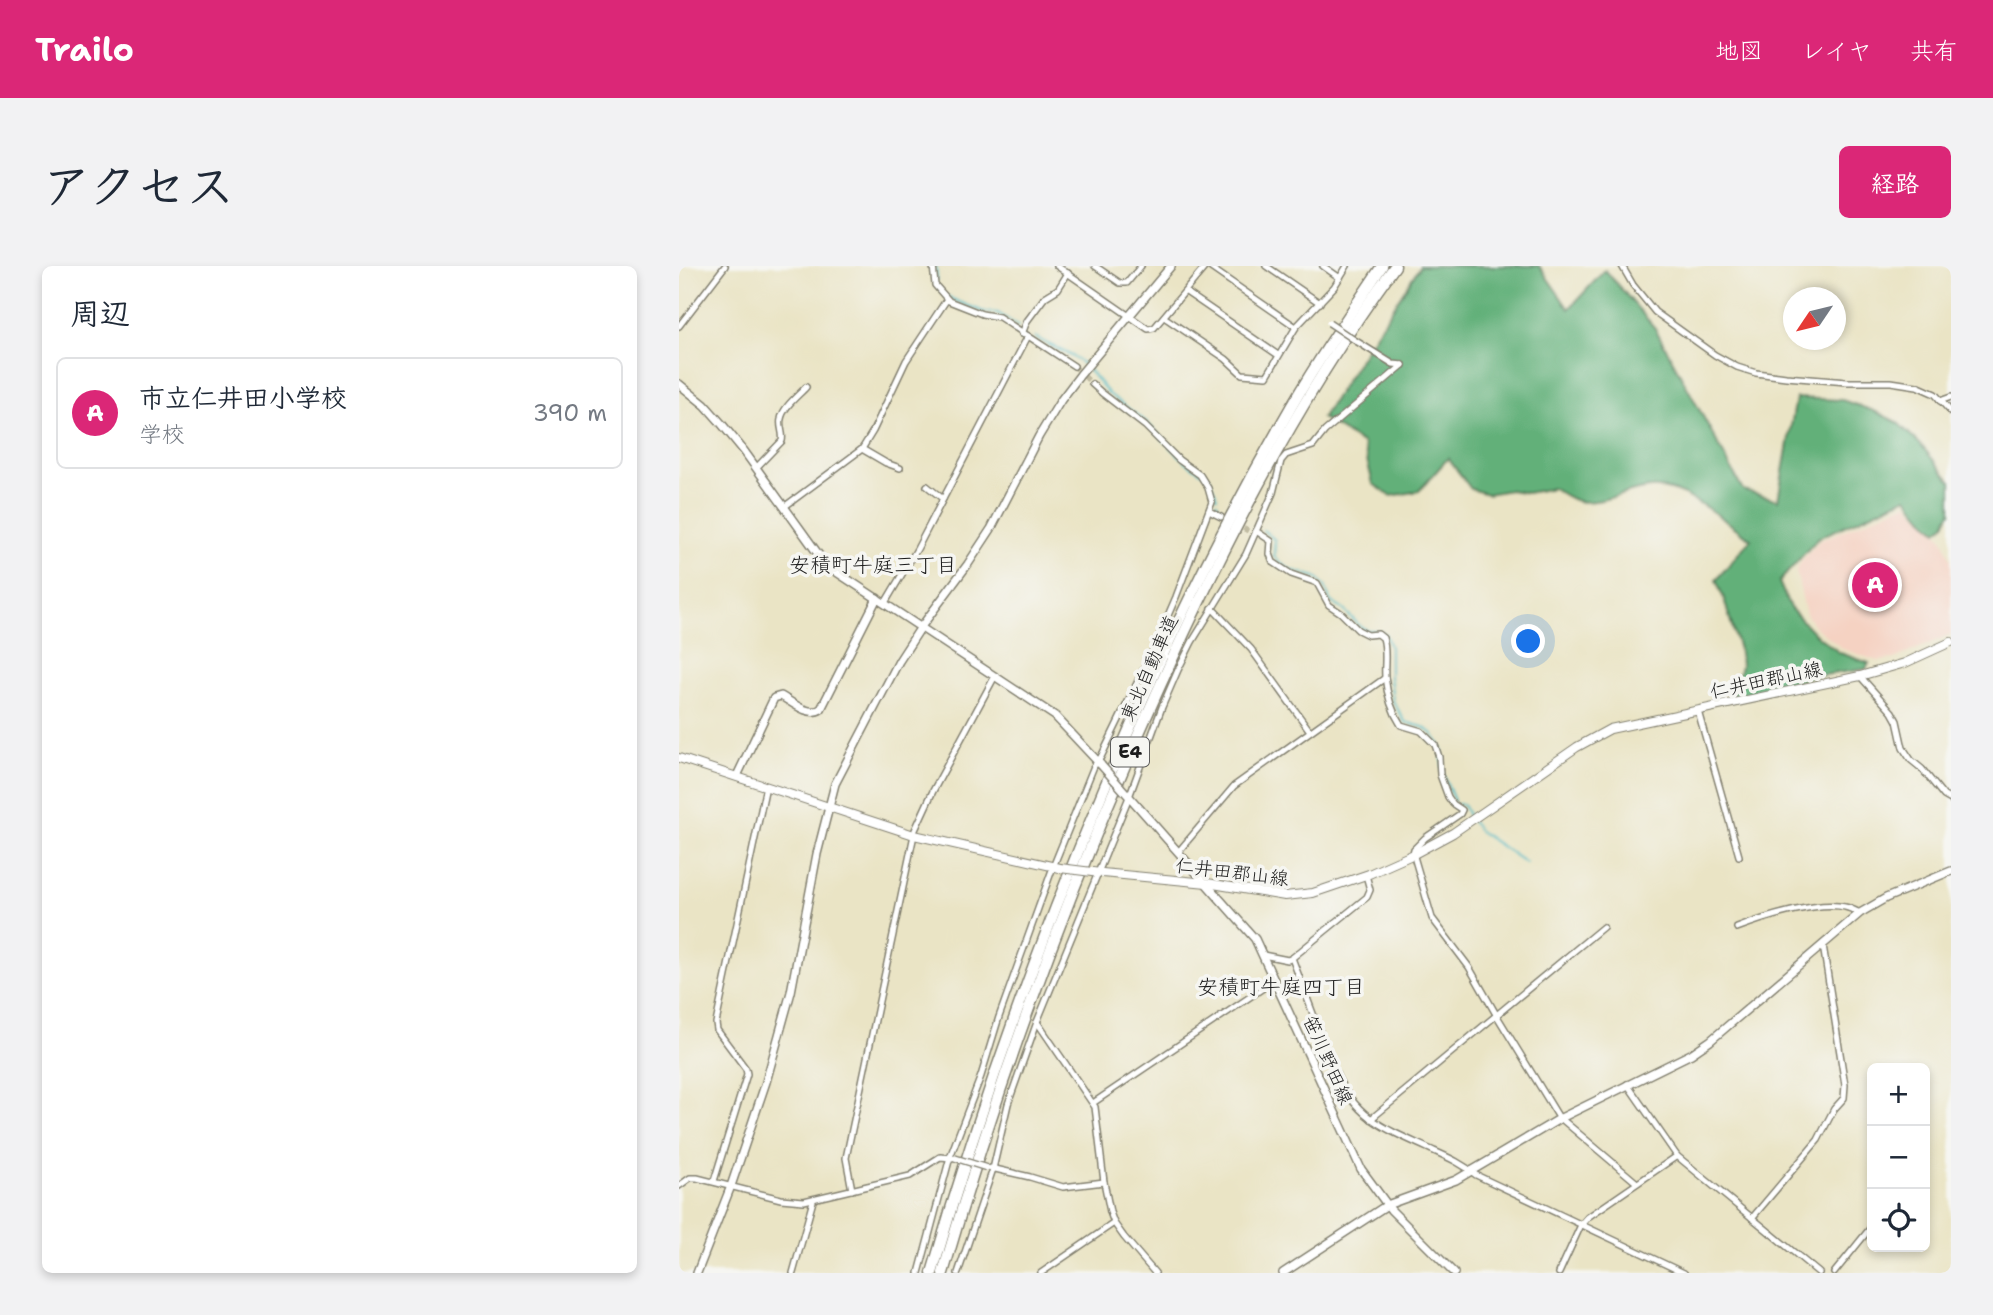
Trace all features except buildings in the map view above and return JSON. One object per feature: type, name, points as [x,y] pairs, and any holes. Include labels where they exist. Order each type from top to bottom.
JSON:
[{"type":"highway","name":"東北自動車道","points":[[932,1273],[1027,982],[1126,736],[1180,616],[1239,500],[1302,388],[1382,266]]},
{"type":"highway","name":"東北自動車道","points":[[943,1273],[979,1153],[1038,984],[1101,819],[1156,694],[1267,469],[1338,350],[1395,266]]},
{"type":"main road","name":"仁井田郡山線","points":[[680,761],[737,776],[915,835],[1057,867],[1207,883],[1293,896],[1313,893],[1366,875],[1414,854],[1453,833],[1585,742],[1610,729],[1860,676],[1905,663],[1951,642]]},
{"type":"street","points":[[679,326],[725,266]]},
{"type":"street","points":[[933,266],[935,285],[947,299],[972,310],[996,316],[1074,366]]},
{"type":"street","points":[[1058,266],[1147,329],[1154,328],[1207,266],[1296,327]]},
{"type":"street","points":[[1095,266],[1120,283],[1127,283],[1141,266]]},
{"type":"street","points":[[697,1273],[767,1082],[791,992],[817,853],[835,784],[881,693],[921,627],[991,529],[1039,436],[1061,400],[1171,266]]},
{"type":"street","points":[[1266,266],[1320,303]]},
{"type":"street","points":[[1323,266],[1340,278]]},
{"type":"street","points":[[1164,317],[1226,359],[1243,374],[1267,376],[1296,327],[1320,303],[1347,266]]},
{"type":"street","points":[[1622,266],[1633,285],[1655,312],[1707,350],[1737,367],[1786,377],[1891,382],[1920,387],[1935,394],[1951,412]]},
{"type":"street","points":[[885,603],[943,499],[1025,335],[1027,321],[1046,296],[1058,289],[1068,274]]},
{"type":"street","points":[[1186,292],[1278,355]]},
{"type":"street","points":[[784,507],[862,449],[906,362],[947,299]]},
{"type":"street","points":[[958,1273],[1008,1104],[1037,1022],[1178,670],[1245,554],[1273,493],[1281,461],[1284,457],[1313,446],[1325,431],[1403,365],[1393,364],[1329,324]]},
{"type":"street","name":"笹川野田線","points":[[679,384],[705,405],[756,468],[827,565],[1055,716],[1207,883],[1255,939],[1361,1169],[1387,1205],[1454,1273]]},
{"type":"street","points":[[919,1273],[952,1158],[999,1017],[1099,763],[1176,597],[1212,502],[1200,475],[1092,384]]},
{"type":"street","points":[[756,468],[782,441],[782,417],[806,387]]},
{"type":"street","points":[[1940,401],[1951,397]]},
{"type":"street","points":[[862,449],[900,468]]},
{"type":"street","points":[[927,486],[943,499]]},
{"type":"street","points":[[1209,511],[1221,517]]},
{"type":"street","points":[[1253,533],[1271,541],[1270,554],[1273,562],[1291,573],[1317,583],[1329,605],[1358,630],[1382,637],[1386,652],[1385,677],[1390,704],[1397,719],[1405,726],[1426,734],[1435,745],[1440,775],[1448,797],[1462,810],[1414,849],[1432,918],[1469,967],[1561,1118],[1637,1183]]},
{"type":"street","points":[[737,776],[774,698],[781,696],[811,713],[821,709],[877,598]]},
{"type":"street","points":[[1212,608],[1251,649],[1310,731]]},
{"type":"street","points":[[852,1190],[846,1158],[915,830],[995,676]]},
{"type":"street","points":[[1860,676],[1892,712],[1897,721],[1903,748],[1911,760],[1944,796],[1951,800]]},
{"type":"street","points":[[1178,851],[1234,786],[1385,677]]},
{"type":"street","points":[[1698,711],[1739,856]]},
{"type":"street","points":[[714,1181],[747,1074],[717,1030],[716,1023],[766,786]]},
{"type":"street","points":[[1283,1273],[1387,1205],[1457,1180],[1561,1118],[1691,1054],[1710,1041],[1860,914],[1886,898],[1951,871]]},
{"type":"street","points":[[1263,955],[1287,960],[1292,958],[1367,897],[1370,890],[1366,875]]},
{"type":"street","points":[[1737,928],[1781,914],[1833,905],[1846,907],[1860,914]]},
{"type":"street","points":[[1371,1119],[1602,927]]},
{"type":"street","points":[[1752,1218],[1818,1140],[1845,1095],[1823,945]]},
{"type":"street","points":[[1292,958],[1338,1080],[1358,1108],[1371,1119],[1389,1131],[1462,1164],[1476,1175],[1684,1273]]},
{"type":"street","points":[[1093,1103],[1275,980]]},
{"type":"street","points":[[1037,1022],[1096,1109],[1104,1182],[1114,1223],[1155,1273]]},
{"type":"street","points":[[1627,1084],[1677,1156],[1819,1273]]},
{"type":"street","points":[[1559,1273],[1582,1224],[1597,1210],[1677,1156]]},
{"type":"street","points":[[679,1186],[692,1177],[795,1202],[813,1201],[910,1176],[940,1157],[1063,1187],[1104,1182]]},
{"type":"street","points":[[793,1273],[813,1201]]},
{"type":"street","points":[[1041,1273],[1114,1223]]},
{"type":"street","points":[[1834,1273],[1867,1232]]},
{"type":"shaded area","points":[[1907,503],[1942,537],[1951,560],[1951,634],[1894,659],[1877,661],[1843,649],[1815,627],[1806,614],[1796,571],[1819,541]]},
{"type":"green space","points":[[1420,266],[1539,266],[1569,309],[1605,270],[1655,328],[1743,490],[1778,500],[1796,398],[1842,400],[1897,422],[1920,444],[1951,481],[1951,512],[1945,524],[1937,531],[1907,497],[1818,538],[1779,582],[1790,608],[1815,634],[1840,653],[1869,663],[1866,669],[1810,677],[1735,699],[1733,695],[1741,666],[1740,653],[1716,580],[1751,539],[1704,506],[1677,492],[1642,489],[1590,502],[1572,499],[1553,488],[1527,493],[1510,490],[1487,494],[1471,489],[1448,458],[1419,491],[1391,496],[1373,484],[1363,444],[1322,418]]},
{"type":"waterway","points":[[936,266],[937,280]]},
{"type":"waterway","points":[[948,296],[984,312],[998,313],[1018,326]]},
{"type":"waterway","points":[[1035,337],[1084,365]]},
{"type":"waterway","points":[[1088,369],[1109,394],[1145,421],[1186,462],[1209,477],[1217,497]]},
{"type":"waterway","points":[[1217,502],[1221,508]]},
{"type":"waterway","points":[[1263,530],[1275,540],[1274,556],[1278,561],[1291,570],[1316,577],[1325,586],[1330,601],[1344,610],[1361,627],[1385,634],[1390,647],[1393,701],[1405,722],[1423,727],[1437,740],[1442,750],[1443,774],[1454,801]]},
{"type":"waterway","points":[[1458,804],[1463,805],[1469,817]]},
{"type":"waterway","points":[[1472,822],[1479,831],[1526,863]]},
{"type":"tunnel","points":[[1074,366],[1092,384]]},
{"type":"tunnel","points":[[1237,525],[1250,532]]},
{"type":"place","name":"市立仁井田小学校","points":[[1875,585]]},
{"type":"district","name":"安積町牛庭三丁目","points":[[873,565]]},
{"type":"district","name":"安積町牛庭四丁目","points":[[1281,987]]}]
